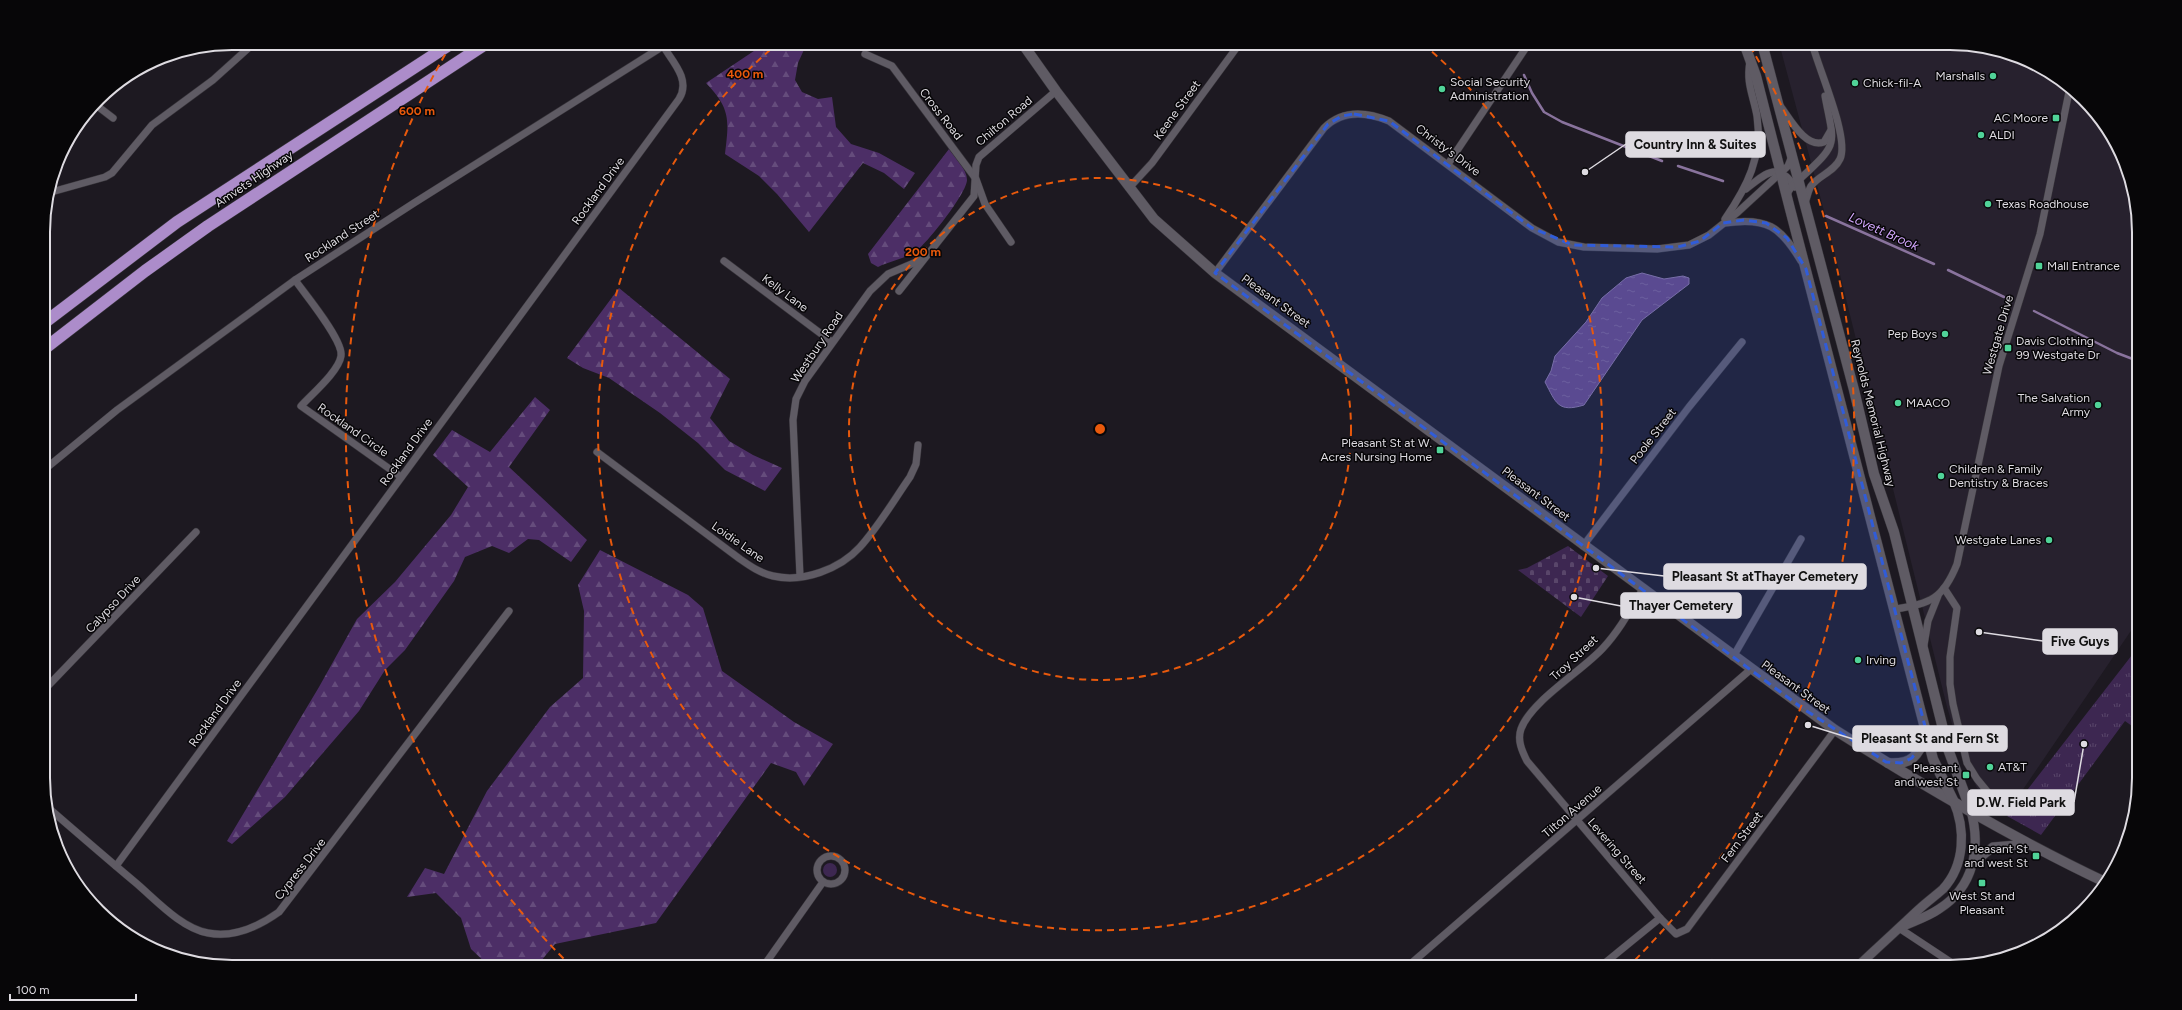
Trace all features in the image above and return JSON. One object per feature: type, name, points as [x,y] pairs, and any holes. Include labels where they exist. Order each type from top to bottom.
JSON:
[{"type":"highway","name":"Amvets Highway","points":[[50,318],[177,222],[441,50]]},
{"type":"highway","name":"Amvets Highway","points":[[50,344],[145,271],[208,226],[476,50]]},
{"type":"main road","name":"Pleasant Street","points":[[1027,50],[1056,91],[1164,230],[1215,273],[1643,589],[1750,670],[1835,730],[1886,762],[2028,844],[2100,880]]},
{"type":"main road","points":[[1746,50],[1756,76],[1777,152],[1785,169],[1787,196],[1896,609],[1927,734],[1938,771],[1953,800]]},
{"type":"main road","name":"Reynolds Memorial Highway","points":[[1764,50],[1792,156],[1796,182],[1805,204],[1854,390],[1874,474],[1891,522],[1950,754],[1971,811]]},
{"type":"main road","points":[[1886,762],[1901,763],[1912,758],[1921,748],[1927,734]]},
{"type":"street","points":[[55,191],[98,179],[112,173],[152,125],[213,80],[246,50]]},
{"type":"street","name":"Rockland Street","points":[[50,465],[117,410],[295,280],[656,50]]},
{"type":"street","name":"Rockland Drive","points":[[116,866],[683,92],[684,83],[668,50]]},
{"type":"street","name":"Keene Street","points":[[1130,188],[1152,163],[1235,50]]},
{"type":"street","points":[[1448,164],[1524,50]]},
{"type":"street","points":[[1805,204],[1809,190],[1838,163],[1843,145],[1839,126],[1814,50]]},
{"type":"street","name":"Cross Road","points":[[865,54],[892,66],[976,179],[985,204],[1011,242]]},
{"type":"street","name":"Christy's Drive","points":[[1723,223],[1744,190],[1754,163],[1759,138],[1757,115],[1747,78],[1750,62]]},
{"type":"street","points":[[1787,196],[1796,182],[1829,150],[1832,140],[1820,72]]},
{"type":"street","name":"Chilton Road","points":[[899,291],[921,260],[974,196],[976,165],[979,157],[1056,91]]},
{"type":"street","name":"Westgate Drive","points":[[1896,609],[1925,603],[1938,595],[1944,588],[1959,558],[1995,383],[2038,242],[2069,94]]},
{"type":"street","points":[[1779,105],[1803,135],[1814,142],[1826,141],[1831,130]]},
{"type":"street","points":[[99,107],[113,118]]},
{"type":"street","name":"Christy's Drive","points":[[1215,273],[1321,133],[1337,118],[1348,114],[1361,114],[1383,119],[1404,131],[1532,228],[1550,238],[1573,245],[1646,249],[1678,247],[1700,241],[1738,212],[1785,169],[1792,156]]},
{"type":"street","points":[[1785,169],[1796,182],[1817,181]]},
{"type":"street","name":"Christy's Drive","points":[[1744,190],[1768,172],[1785,169]]},
{"type":"street","points":[[1723,223],[1752,220],[1772,226],[1787,238],[1806,269]]},
{"type":"street","name":"Westbury Road","points":[[800,576],[793,420],[796,399],[805,381],[870,291],[888,274],[921,260]]},
{"type":"street","name":"Kelly Lane","points":[[724,261],[832,342]]},
{"type":"street","name":"Rockland Circle","points":[[295,280],[333,332],[341,348],[341,355],[332,372],[301,406],[401,477]]},
{"type":"street","name":"Poole Street","points":[[1583,546],[1689,407],[1742,342]]},
{"type":"street","name":"Loidie Lane","points":[[597,452],[746,563],[772,576],[800,576],[817,573],[833,567],[847,559],[860,547],[910,477],[916,464],[918,445]]},
{"type":"street","name":"Calypso Drive","points":[[50,684],[196,532]]},
{"type":"street","points":[[1733,656],[1801,539]]},
{"type":"street","points":[[1944,588],[1957,608],[1951,646],[1950,684],[1967,763],[1977,779],[1991,796]]},
{"type":"street","name":"Troy Street","points":[[1520,739],[1520,731],[1524,721],[1536,707],[1604,647],[1643,589]]},
{"type":"street","points":[[1923,651],[1927,626],[1938,595]]},
{"type":"street","name":"Cypress Drive","points":[[53,811],[116,866],[176,916],[192,927],[207,933],[235,934],[269,919],[279,912],[310,875],[509,611]]},
{"type":"street","name":"Tilton Avenue","points":[[1415,960],[1577,822],[1750,670]]},
{"type":"street","name":"Fern Street","points":[[1660,918],[1676,934],[1687,929],[1835,730]]},
{"type":"street","name":"Levering Street","points":[[1520,739],[1520,746],[1527,762],[1660,918]]},
{"type":"street","points":[[1865,960],[1943,888],[1956,869],[1961,854],[1962,840],[1959,818],[1953,800]]},
{"type":"street","points":[[1899,928],[1938,910],[1950,901],[1964,884],[1973,863],[1976,834],[1971,811]]},
{"type":"street","points":[[1973,863],[1993,847],[2028,844]]},
{"type":"street","points":[[768,960],[823,882]]},
{"type":"street","points":[[1609,960],[1660,918]]},
{"type":"street","points":[[1899,928],[1947,960]]},
{"type":"highlighted area","points":[[1354,114],[1389,121],[1532,228],[1573,245],[1678,247],[1700,241],[1723,223],[1744,220],[1766,223],[1787,238],[1806,269],[1927,734],[1912,758],[1901,763],[1886,762],[1802,708],[1215,273],[1328,124],[1342,116]]},
{"type":"shaded area","points":[[1781,50],[1962,50],[1986,53],[2020,64],[2041,74],[2061,88],[2087,112],[2108,141],[2118,162],[2126,185],[2132,220],[2132,629],[2007,813],[1977,788],[1962,757],[1947,707],[1827,222]]},
{"type":"green space","points":[[756,50],[804,50],[798,63],[795,80],[802,92],[818,99],[832,97],[836,127],[851,144],[879,153],[915,173],[904,189],[884,173],[863,163],[809,232],[777,194],[759,176],[725,154],[727,123],[724,108],[720,100],[706,83]]},
{"type":"green space","points":[[949,149],[963,167],[967,180],[965,187],[953,207],[928,240],[915,252],[878,267],[871,263],[868,254]]},
{"type":"green space","points":[[619,288],[730,379],[710,418],[729,441],[753,455],[782,468],[765,491],[725,470],[698,443],[660,413],[609,378],[583,368],[567,358]]},
{"type":"green space","points":[[535,397],[550,410],[509,467],[587,540],[571,562],[539,540],[528,539],[509,553],[492,546],[465,557],[454,581],[405,650],[385,670],[359,711],[285,797],[232,844],[227,841],[319,687],[357,619],[395,582],[451,515],[468,487],[433,455],[452,430],[490,452]]},
{"type":"green space","points":[[1568,546],[1608,576],[1581,617],[1518,570],[1527,568]]},
{"type":"green space","points":[[600,550],[688,595],[703,608],[722,671],[794,722],[833,744],[804,786],[796,772],[771,763],[656,923],[555,944],[542,960],[483,960],[471,949],[461,918],[436,893],[407,897],[425,868],[444,874],[487,791],[550,707],[583,678],[584,611],[578,585]]},
{"type":"green space","points":[[2132,655],[2132,726],[2125,721],[2041,835],[2007,816]]},
{"type":"green space","points":[[827,863],[833,863],[837,867],[837,873],[833,877],[827,877],[823,873],[823,867]]},
{"type":"water","points":[[1642,273],[1664,279],[1683,276],[1689,278],[1689,284],[1642,320],[1584,405],[1568,408],[1563,407],[1555,401],[1545,382],[1551,371],[1555,356],[1586,322],[1602,298],[1626,278]]},
{"type":"waterway","name":"Lovett Brook","points":[[1524,75],[1532,93],[1544,112],[1562,122],[1662,161]]},
{"type":"waterway","name":"Lovett Brook","points":[[1678,166],[1723,181]]},
{"type":"waterway","name":"Lovett Brook","points":[[1826,216],[1934,264]]},
{"type":"waterway","name":"Lovett Brook","points":[[1948,270],[2004,297]]},
{"type":"waterway","name":"Lovett Brook","points":[[2034,311],[2117,353],[2132,359]]},
{"type":"place","name":"Marshalls","points":[[1993,76]]},
{"type":"place","name":"Chick-fil-A","points":[[1855,83]]},
{"type":"place","name":"Social Security Administration","points":[[1442,89]]},
{"type":"place","name":"AC Moore","points":[[2056,118]]},
{"type":"place","name":"ALDI","points":[[1981,135]]},
{"type":"place","name":"Country Inn & Suites","points":[[1585,172]]},
{"type":"place","name":"Texas Roadhouse","points":[[1988,204]]},
{"type":"place","name":"Mall Entrance","points":[[2039,266]]},
{"type":"place","name":"Pep Boys","points":[[1945,334]]},
{"type":"place","name":"Davis Clothing 99 Westgate Dr","points":[[2008,348]]},
{"type":"place","name":"MAACO","points":[[1898,403]]},
{"type":"place","name":"The Salvation Army","points":[[2098,405]]},
{"type":"place","name":"Pleasant St at W. Acres Nursing Home","points":[[1440,450]]},
{"type":"place","name":"Children & Family Dentistry & Braces","points":[[1941,476]]},
{"type":"place","name":"Westgate Lanes","points":[[2049,540]]},
{"type":"place","name":"Pleasant St atThayer Cemetery","points":[[1596,568]]},
{"type":"place","name":"Thayer Cemetery","points":[[1574,597]]},
{"type":"place","name":"Five Guys","points":[[1979,632]]},
{"type":"place","name":"Irving","points":[[1858,660]]},
{"type":"place","name":"Pleasant St and Fern St","points":[[1808,725]]},
{"type":"place","name":"D.W. Field Park","points":[[2084,744]]},
{"type":"place","name":"AT&T","points":[[1990,767]]},
{"type":"place","name":"Pleasant and west St","points":[[1966,775]]},
{"type":"place","name":"Pleasant St and west St","points":[[2036,856]]},
{"type":"place","name":"West St and Pleasant","points":[[1982,883]]}]
